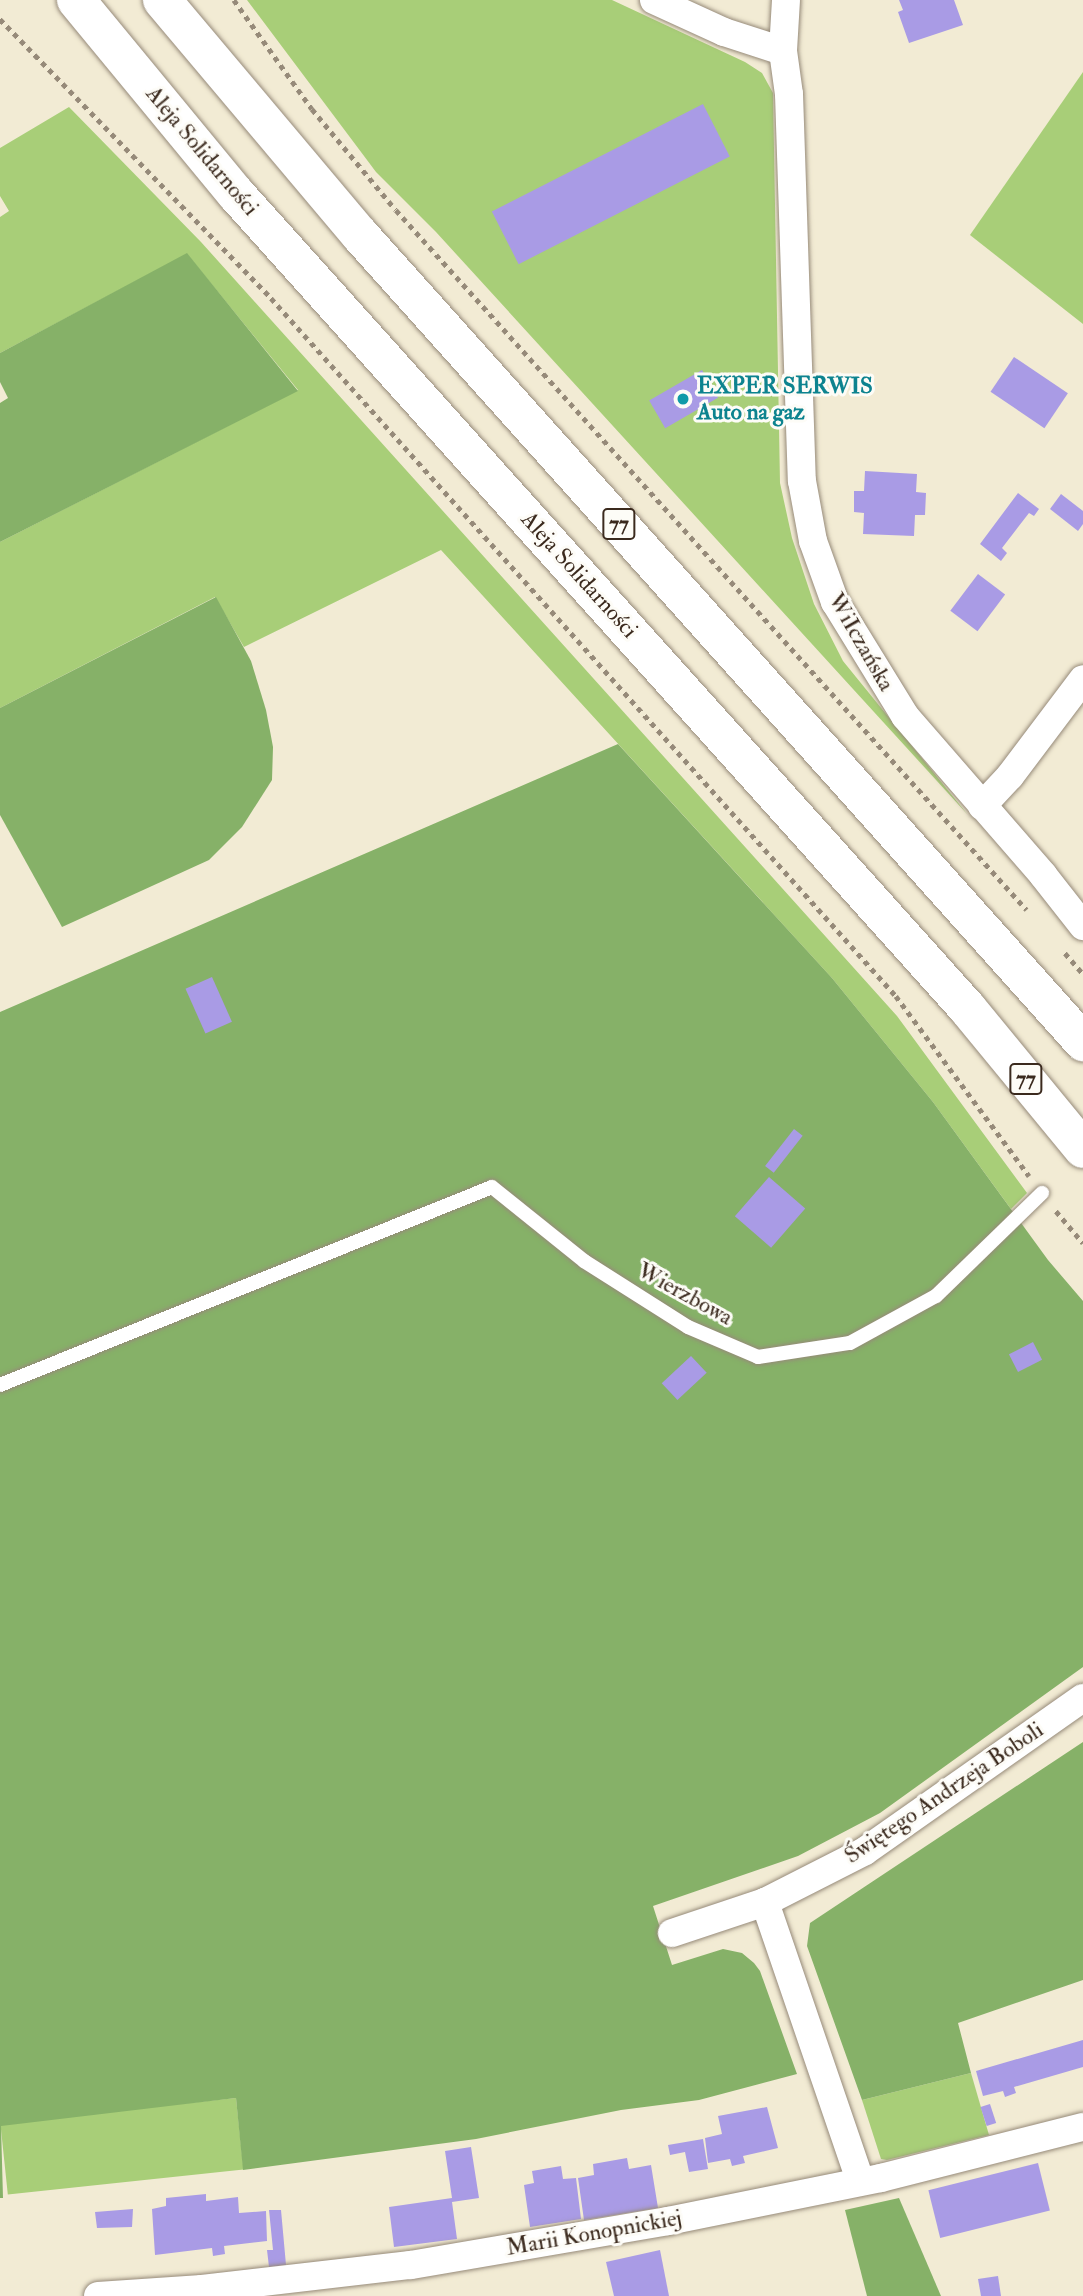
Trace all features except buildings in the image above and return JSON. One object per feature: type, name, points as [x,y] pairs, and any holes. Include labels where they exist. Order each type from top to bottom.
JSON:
[{"type":"highway","name":"Aleja Solidarności","points":[[76,0],[236,194],[968,1009],[1083,1149]]},
{"type":"highway","name":"77","points":[[162,0],[360,235],[1083,1042]]},
{"type":"street","points":[[654,0],[724,32],[783,51]]},
{"type":"street","name":"WiIczańska","points":[[786,0],[783,51],[789,94],[802,481],[813,541],[835,602],[905,716],[1083,926]]},
{"type":"street","points":[[982,806],[1010,776],[1083,678]]},
{"type":"street","name":"Świętego Andrzeja Boboli","points":[[672,1933],[765,1902],[865,1851],[1083,1698]]},
{"type":"street","points":[[765,1902],[860,2180]]},
{"type":"street","name":"Marii Konopnickiej","points":[[98,2296],[202,2289],[411,2265],[668,2221],[860,2180],[881,2178],[1083,2127]]},
{"type":"lane","name":"Wierzbowa","points":[[0,1385],[492,1187],[584,1261],[688,1327],[758,1357],[850,1343],[936,1296],[1042,1193]]},
{"type":"path","points":[[234,0],[312,109],[396,210],[1030,913]]},
{"type":"path","points":[[0,19],[271,298],[887,985],[1042,1193],[1083,1243]]},
{"type":"path","points":[[1056,943],[1083,974]]},
{"type":"green space","points":[[247,0],[612,0],[745,62],[762,73],[773,93],[780,483],[792,538],[814,604],[843,661],[968,815],[436,232],[376,172]]},
{"type":"green space","points":[[1083,72],[1083,324],[970,235]]},
{"type":"green space","points":[[69,107],[201,242],[897,1016],[1027,1193],[1011,1209],[933,1102],[832,978],[441,550],[244,647],[215,597],[0,708],[0,542],[298,390],[187,254],[0,353],[0,217],[9,211],[0,196],[0,148]]},
{"type":"green space","points":[[187,253],[298,391],[0,542],[0,403],[8,398],[0,382],[0,353]]},
{"type":"green space","points":[[216,597],[251,661],[266,710],[273,747],[272,780],[242,827],[209,860],[62,927],[0,815],[0,708]]},
{"type":"green space","points":[[618,744],[832,978],[933,1102],[1048,1260],[1083,1301],[1083,1667],[880,1813],[798,1856],[653,1906],[672,1965],[723,1949],[742,1953],[754,1963],[760,1971],[797,2074],[699,2100],[621,2110],[476,2139],[243,2170],[236,2098],[1,2126],[3,2198],[0,2198],[0,1012]]},
{"type":"green space","points":[[1083,1742],[1083,1980],[958,2023],[971,2073],[862,2100],[807,1946],[810,1923]]},
{"type":"green space","points":[[971,2073],[989,2135],[887,2160],[881,2159],[862,2100]]},
{"type":"green space","points":[[236,2098],[244,2170],[8,2194],[0,2123]]},
{"type":"green space","points":[[899,2198],[941,2296],[867,2296],[845,2210]]},
{"type":"place","name":"EXPER SERWIS Auto na gaz","points":[[683,399]]}]
